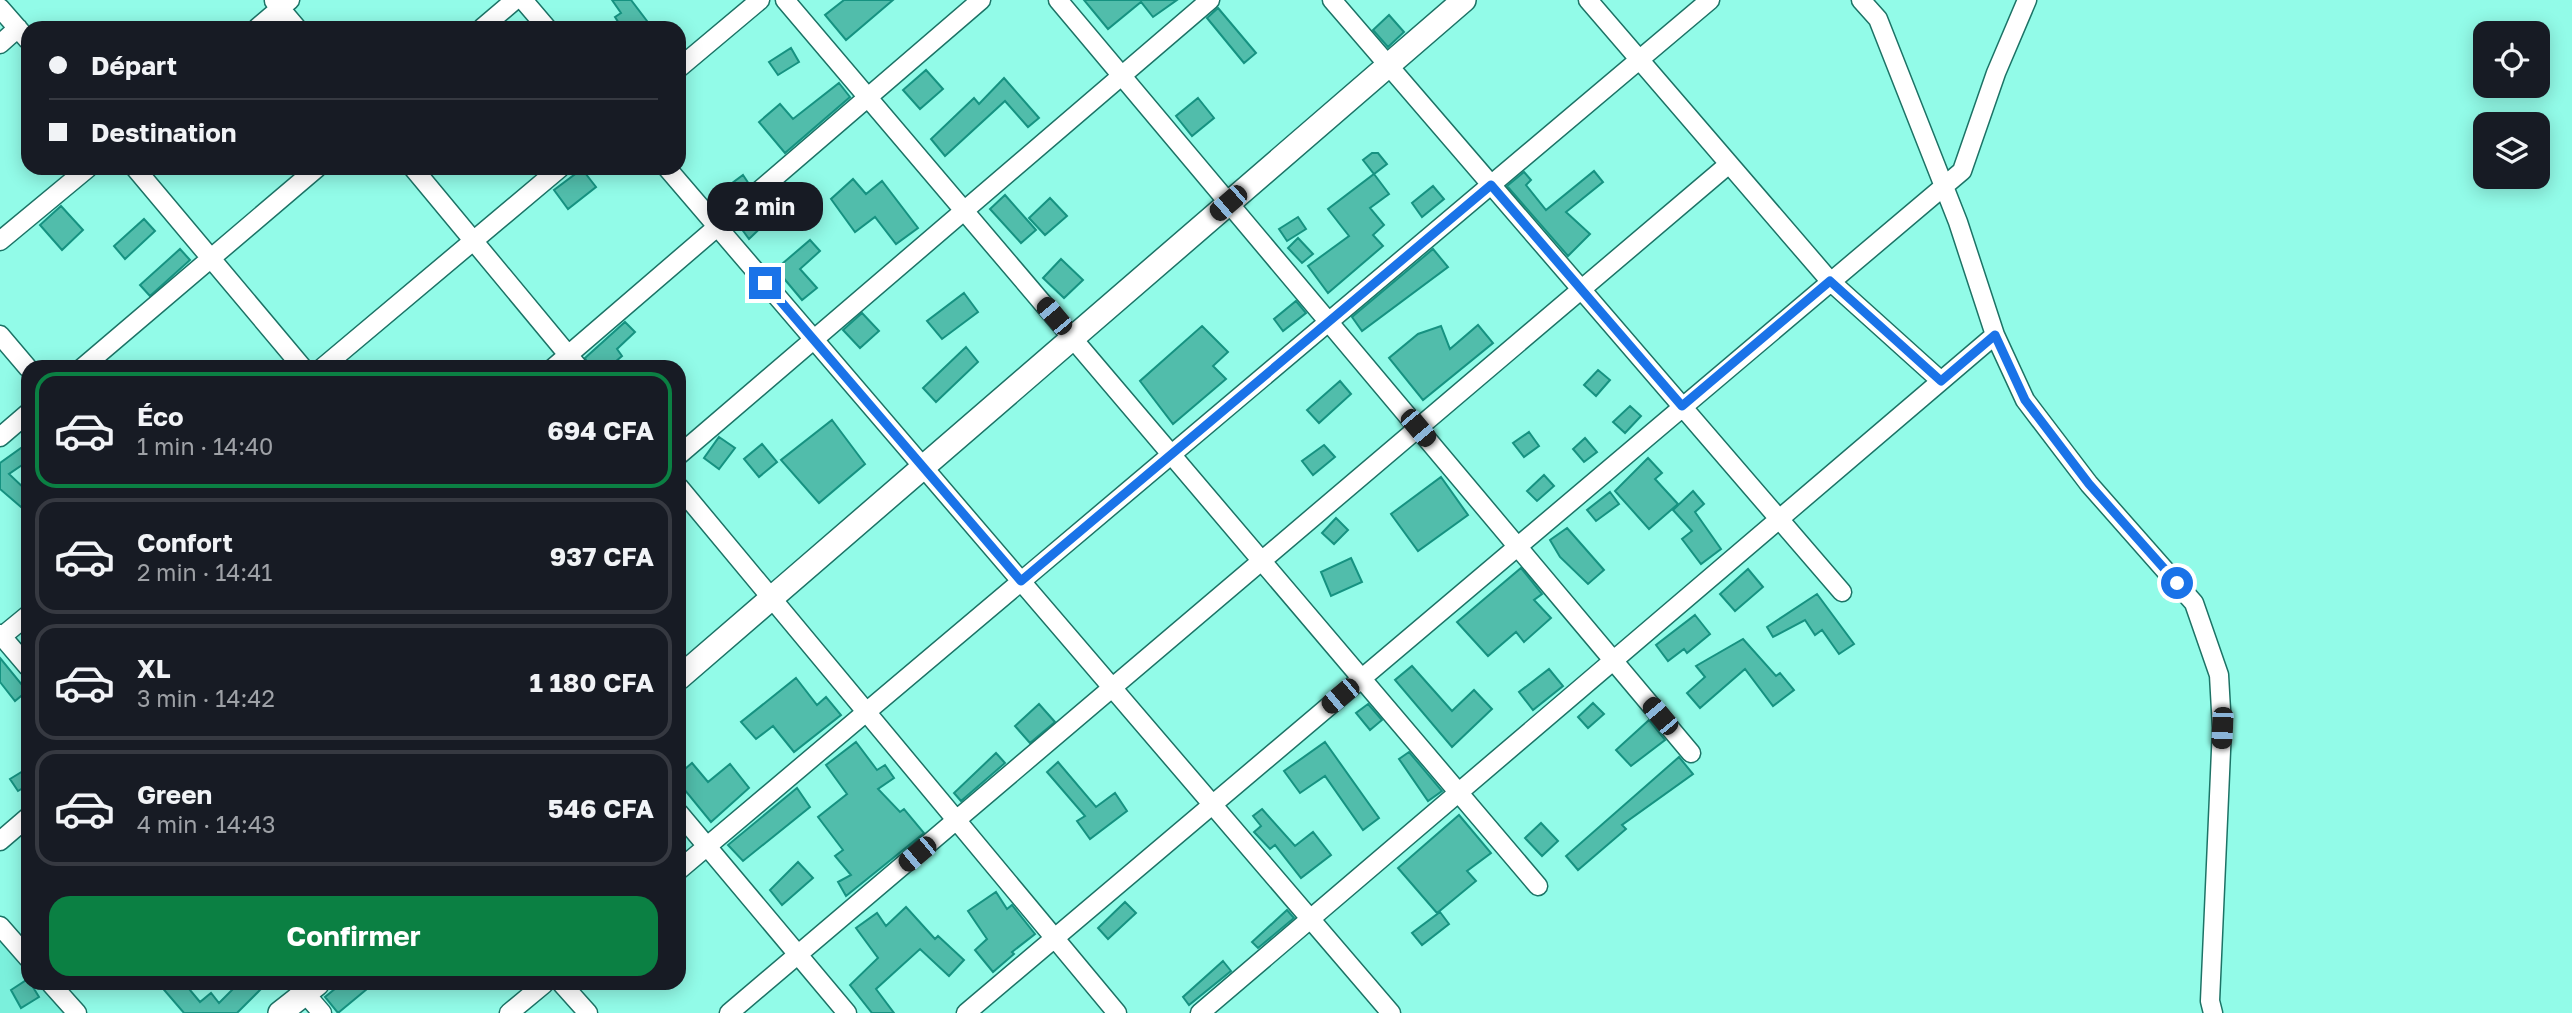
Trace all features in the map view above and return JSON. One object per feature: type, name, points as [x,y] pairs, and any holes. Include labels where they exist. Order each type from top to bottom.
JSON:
[{"type":"street","points":[[490,21],[515,0]]},
{"type":"street","points":[[523,0],[541,21]]},
{"type":"street","points":[[686,62],[760,0]]},
{"type":"street","points":[[785,0],[1538,886]]},
{"type":"street","points":[[575,360],[717,227],[981,0]]},
{"type":"street","points":[[1058,0],[1691,753]]},
{"type":"street","points":[[686,449],[1210,0]]},
{"type":"street","points":[[1332,0],[1843,592]]},
{"type":"street","points":[[686,672],[1464,0]]},
{"type":"street","points":[[1588,0],[1830,281],[1941,381]]},
{"type":"street","points":[[686,864],[1710,0]]},
{"type":"street","points":[[1861,0],[1878,19],[1944,186],[1995,335],[2025,400],[2089,484],[2194,603],[2219,675],[2222,728],[2210,1001],[2213,1013]]},
{"type":"street","points":[[967,1013],[1962,171],[1996,73],[2027,0]]},
{"type":"street","points":[[264,21],[281,3],[293,21]]},
{"type":"street","points":[[0,8],[21,32]]},
{"type":"street","points":[[0,44],[21,35]]},
{"type":"street","points":[[729,1013],[1729,164]]},
{"type":"street","points":[[0,241],[80,175]]},
{"type":"street","points":[[141,175],[296,360]]},
{"type":"street","points":[[91,360],[309,175]]},
{"type":"street","points":[[419,175],[573,360]]},
{"type":"street","points":[[332,360],[552,175]]},
{"type":"street","points":[[673,175],[1391,1013]]},
{"type":"street","points":[[0,335],[21,360]]},
{"type":"street","points":[[1199,1013],[1995,335]]},
{"type":"street","points":[[0,437],[21,419]]},
{"type":"street","points":[[686,495],[1117,1013]]},
{"type":"street","points":[[21,620],[1,636],[21,659]]},
{"type":"street","points":[[3,831],[21,821]]},
{"type":"street","points":[[686,821],[847,1013]]},
{"type":"street","points":[[0,926],[21,950]]},
{"type":"street","points":[[56,990],[77,1013]]},
{"type":"street","points":[[280,1013],[303,990]]},
{"type":"street","points":[[308,990],[322,1013]]},
{"type":"street","points":[[509,1013],[537,990]]},
{"type":"street","points":[[567,990],[588,1013]]},
{"type":"shaded area","points":[[0,938],[21,961],[21,990],[46,990],[67,1013],[0,1013]]},
{"type":"building","points":[[612,0],[631,0],[647,21],[618,21],[615,17],[621,13]]},
{"type":"building","points":[[844,0],[893,0],[846,40],[825,15]]},
{"type":"building","points":[[1084,0],[1177,0],[1153,17],[1141,2],[1108,29]]},
{"type":"building","points":[[1218,8],[1256,53],[1244,63],[1207,18]]},
{"type":"building","points":[[1389,15],[1404,32],[1388,47],[1373,30]]},
{"type":"building","points":[[791,48],[799,62],[778,75],[769,62]]},
{"type":"building","points":[[926,70],[943,89],[920,109],[903,90]]},
{"type":"building","points":[[1004,78],[1039,118],[1028,127],[1005,101],[945,156],[931,139],[974,98],[979,104]]},
{"type":"building","points":[[839,83],[850,97],[785,153],[759,122],[780,104],[793,119]]},
{"type":"building","points":[[1198,98],[1214,118],[1192,136],[1176,116]]},
{"type":"building","points":[[1372,153],[1378,153],[1387,164],[1374,174],[1363,160]]},
{"type":"building","points":[[1594,171],[1603,182],[1566,212],[1590,234],[1568,256],[1507,186],[1524,172],[1531,180],[1526,185],[1546,210]]},
{"type":"building","points":[[1374,174],[1389,194],[1370,208],[1384,225],[1373,235],[1383,246],[1328,293],[1308,266],[1349,236],[1328,209]]},
{"type":"building","points":[[574,175],[587,175],[596,187],[568,209],[554,190]]},
{"type":"building","points":[[743,175],[749,184],[724,206],[716,195]]},
{"type":"building","points":[[853,179],[866,194],[882,181],[918,228],[896,244],[875,217],[855,232],[831,199]]},
{"type":"building","points":[[1433,186],[1444,199],[1422,217],[1412,203]]},
{"type":"building","points":[[1005,195],[1036,230],[1021,243],[990,209]]},
{"type":"building","points":[[1050,198],[1067,216],[1045,235],[1029,218]]},
{"type":"building","points":[[760,205],[771,218],[749,239],[738,224]]},
{"type":"building","points":[[61,206],[83,230],[62,250],[40,225]]},
{"type":"building","points":[[1298,217],[1306,229],[1287,241],[1279,229]]},
{"type":"building","points":[[144,219],[155,231],[125,259],[114,246]]},
{"type":"building","points":[[1298,238],[1313,254],[1302,263],[1288,248]]},
{"type":"building","points":[[810,240],[820,251],[800,269],[817,288],[802,300],[776,269]]},
{"type":"building","points":[[180,249],[190,260],[150,296],[140,285]]},
{"type":"building","points":[[1433,249],[1448,267],[1362,331],[1352,317]]},
{"type":"building","points":[[1061,259],[1083,280],[1064,298],[1043,278]]},
{"type":"building","points":[[964,293],[978,312],[942,339],[927,321]]},
{"type":"building","points":[[1296,301],[1306,313],[1283,331],[1274,319]]},
{"type":"building","points":[[862,313],[879,331],[860,348],[843,330]]},
{"type":"building","points":[[625,322],[635,332],[617,349],[622,356],[617,360],[585,358]]},
{"type":"building","points":[[1478,325],[1493,343],[1423,400],[1389,358],[1418,334],[1441,326],[1450,349]]},
{"type":"building","points":[[1202,326],[1228,352],[1213,366],[1226,379],[1173,424],[1140,381]]},
{"type":"building","points":[[966,347],[978,362],[936,402],[923,388]]},
{"type":"building","points":[[1598,370],[1610,380],[1596,396],[1584,385]]},
{"type":"building","points":[[1340,381],[1351,394],[1319,423],[1307,410]]},
{"type":"building","points":[[1630,406],[1641,416],[1625,433],[1613,422]]},
{"type":"building","points":[[832,420],[865,464],[819,503],[781,460]]},
{"type":"building","points":[[1529,432],[1539,446],[1524,457],[1513,443]]},
{"type":"building","points":[[719,437],[735,448],[719,469],[704,458]]},
{"type":"building","points":[[1585,438],[1597,452],[1584,462],[1573,449]]},
{"type":"building","points":[[762,444],[777,462],[759,477],[744,459]]},
{"type":"building","points":[[1324,445],[1335,457],[1313,475],[1302,461]]},
{"type":"building","points":[[21,448],[21,466],[9,474],[21,485],[21,507],[0,489],[0,463]]},
{"type":"building","points":[[1648,458],[1662,473],[1655,479],[1678,504],[1649,529],[1615,491]]},
{"type":"building","points":[[1544,475],[1554,486],[1537,501],[1527,491]]},
{"type":"building","points":[[1441,477],[1468,515],[1418,551],[1391,514]]},
{"type":"building","points":[[1693,491],[1704,504],[1695,512],[1721,549],[1701,564],[1682,539],[1692,531],[1673,510]]},
{"type":"building","points":[[1610,492],[1619,504],[1596,521],[1587,510]]},
{"type":"building","points":[[1336,518],[1348,530],[1334,544],[1322,533]]},
{"type":"building","points":[[1567,528],[1604,570],[1588,584],[1560,557],[1550,540]]},
{"type":"building","points":[[1351,558],[1362,582],[1331,596],[1321,572]]},
{"type":"building","points":[[1521,568],[1542,594],[1534,600],[1551,618],[1524,642],[1516,632],[1488,656],[1457,622]]},
{"type":"building","points":[[1748,569],[1763,587],[1735,611],[1720,594]]},
{"type":"building","points":[[1817,594],[1854,644],[1839,654],[1822,630],[1815,635],[1805,620],[1773,637],[1767,627]]},
{"type":"building","points":[[1695,615],[1710,634],[1687,653],[1684,649],[1668,661],[1656,645]]},
{"type":"building","points":[[1743,639],[1776,676],[1780,673],[1794,690],[1773,706],[1745,669],[1700,708],[1687,693],[1705,677],[1696,666]]},
{"type":"building","points":[[0,658],[21,684],[21,696],[15,701],[0,682]]},
{"type":"building","points":[[1412,666],[1452,711],[1474,690],[1492,709],[1452,747],[1395,680]]},
{"type":"building","points":[[1549,669],[1563,686],[1533,710],[1519,692]]},
{"type":"building","points":[[796,678],[817,705],[826,697],[841,715],[794,752],[773,726],[756,739],[741,722]]},
{"type":"building","points":[[1593,703],[1604,714],[1588,728],[1578,717]]},
{"type":"building","points":[[1039,704],[1055,722],[1030,743],[1015,726]]},
{"type":"building","points":[[1368,704],[1382,720],[1370,730],[1356,713]]},
{"type":"building","points":[[1649,720],[1665,740],[1631,766],[1616,750]]},
{"type":"building","points":[[856,742],[877,770],[885,765],[894,778],[878,789],[900,812],[904,809],[924,833],[846,896],[838,882],[851,875],[835,856],[843,850],[818,817],[847,794],[826,765]]},
{"type":"building","points":[[1325,742],[1379,818],[1363,830],[1325,776],[1300,793],[1284,771]]},
{"type":"building","points":[[1409,752],[1442,791],[1428,801],[1399,759]]},
{"type":"building","points":[[996,753],[1005,763],[961,801],[954,793]]},
{"type":"building","points":[[1679,757],[1693,774],[1622,825],[1626,829],[1578,870],[1566,856]]},
{"type":"building","points":[[1058,762],[1096,807],[1115,793],[1127,811],[1090,839],[1077,821],[1085,816],[1047,772]]},
{"type":"building","points":[[692,763],[708,782],[730,764],[749,788],[711,822],[686,792],[686,768]]},
{"type":"building","points":[[21,772],[21,789],[18,791],[10,779]]},
{"type":"building","points":[[797,788],[810,807],[743,861],[728,845]]},
{"type":"building","points":[[1262,809],[1295,846],[1313,832],[1331,855],[1301,878],[1275,845],[1270,849],[1254,832],[1261,826],[1253,816]]},
{"type":"building","points":[[1459,815],[1491,853],[1467,871],[1476,881],[1437,913],[1398,868]]},
{"type":"building","points":[[1541,823],[1558,841],[1542,856],[1525,838]]},
{"type":"building","points":[[798,862],[813,878],[782,905],[770,890]]},
{"type":"building","points":[[996,892],[1007,909],[1012,905],[1035,934],[993,972],[975,950],[987,939],[968,911]]},
{"type":"building","points":[[1125,902],[1136,913],[1108,939],[1098,928]]},
{"type":"building","points":[[906,907],[935,939],[938,936],[964,960],[949,976],[920,949],[876,989],[894,1013],[872,1013],[850,985],[878,958],[856,928],[877,913],[886,926]]},
{"type":"building","points":[[1287,910],[1294,918],[1258,948],[1252,942]]},
{"type":"building","points":[[1440,912],[1449,924],[1422,945],[1412,933]]},
{"type":"building","points":[[1223,961],[1231,971],[1189,1005],[1183,997]]},
{"type":"building","points":[[21,984],[21,990],[35,990],[39,997],[21,1008],[11,990]]},
{"type":"building","points":[[164,990],[190,990],[200,1002],[211,993],[219,1003],[232,990],[260,990],[237,1013],[184,1013]]},
{"type":"building","points":[[334,990],[366,990],[338,1013],[325,997]]},
{"type":"route","points":[[765,283],[1021,581],[1491,185],[1682,406],[1830,281],[1941,381],[1995,335],[2025,400],[2089,484],[2177,583]]}]
